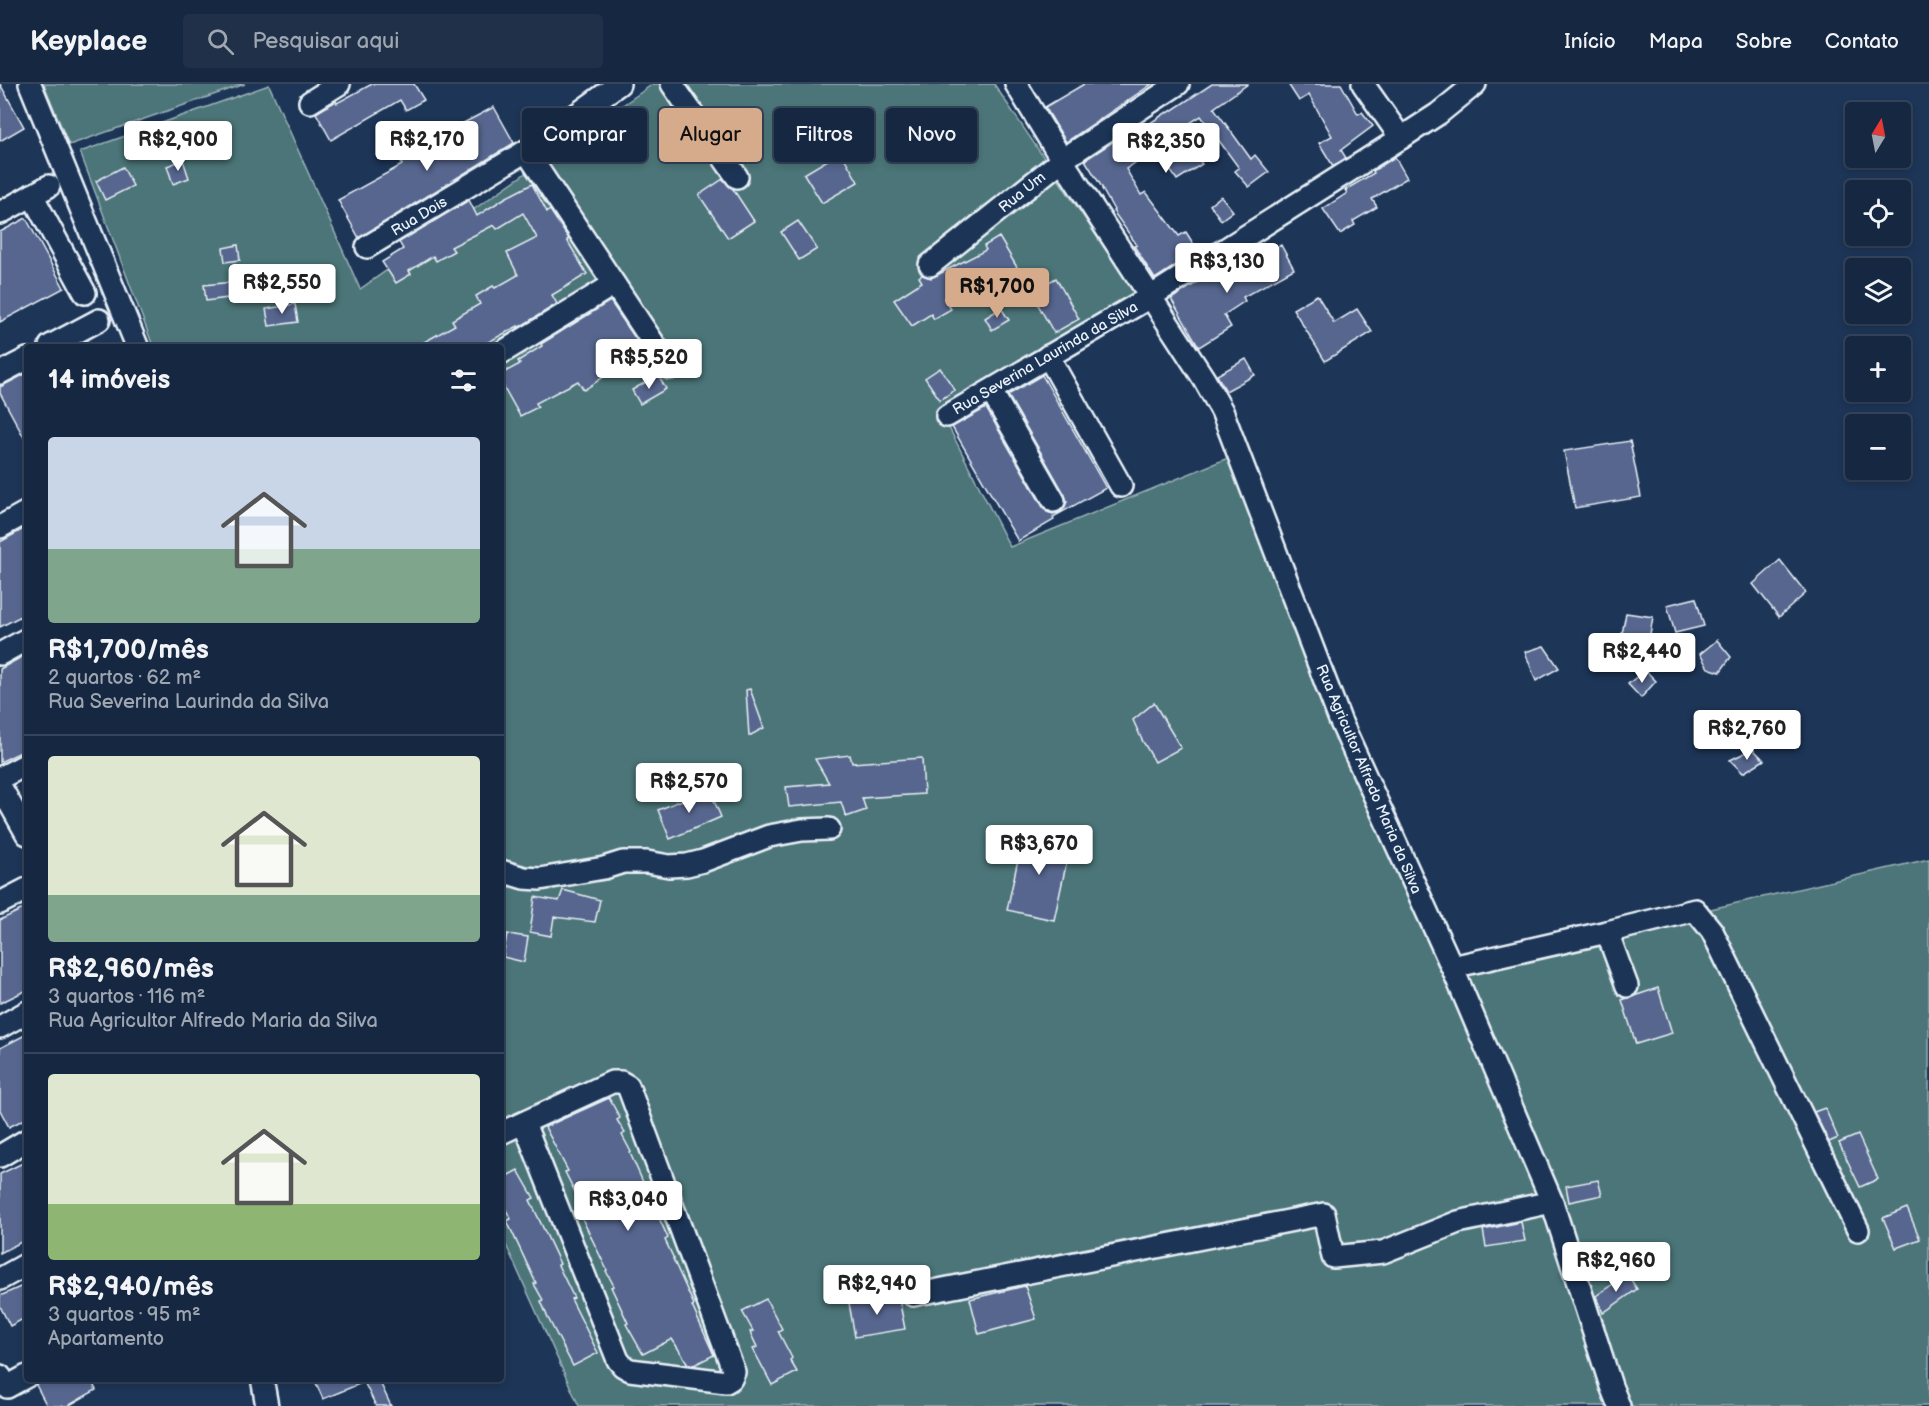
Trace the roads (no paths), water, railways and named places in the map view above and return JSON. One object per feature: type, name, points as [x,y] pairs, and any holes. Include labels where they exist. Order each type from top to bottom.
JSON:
[{"type":"street","points":[[30,84],[136,344]]},
{"type":"street","points":[[310,102],[339,84]]},
{"type":"street","name":"Rua Dois","points":[[586,108],[619,84]]},
{"type":"street","points":[[672,84],[737,177]]},
{"type":"street","name":"Rua Agricultor Alfredo Maria da Silva","points":[[1016,84],[1062,160],[1204,379],[1222,411],[1340,720],[1452,967],[1552,1202],[1619,1406]]},
{"type":"street","name":"Rua Um","points":[[930,265],[1062,160],[1178,84]]},
{"type":"street","points":[[1364,84],[1401,138]]},
{"type":"street","name":"Rua Severina Laurinda da Silva","points":[[947,416],[1150,297],[1438,114],[1475,84]]},
{"type":"street","name":"Rua Dois","points":[[367,247],[522,153]]},
{"type":"street","points":[[533,162],[670,368]]},
{"type":"street","points":[[0,213],[40,191],[85,293]]},
{"type":"street","points":[[504,351],[614,284]]},
{"type":"street","points":[[54,344],[99,320]]},
{"type":"street","points":[[1048,356],[1121,486]]},
{"type":"street","points":[[0,373],[24,361]]},
{"type":"street","points":[[991,391],[1054,501]]},
{"type":"street","points":[[0,527],[24,514]]},
{"type":"street","points":[[0,654],[24,641]]},
{"type":"street","points":[[0,778],[24,766]]},
{"type":"street","points":[[0,786],[24,829]]},
{"type":"street","points":[[504,872],[524,878],[540,879],[623,862],[647,862],[669,866],[687,865],[704,861],[769,836],[802,830],[830,829]]},
{"type":"street","points":[[0,903],[24,891]]},
{"type":"street","points":[[1452,967],[1695,910],[1712,931],[1858,1230]]},
{"type":"street","points":[[1607,932],[1627,986]]},
{"type":"street","points":[[0,1027],[24,1014]]},
{"type":"street","points":[[504,1132],[612,1082],[621,1082],[628,1086],[734,1372],[731,1379],[726,1382],[630,1370],[618,1360],[524,1123]]},
{"type":"street","points":[[0,1156],[24,1142]]},
{"type":"street","points":[[913,1295],[1324,1214],[1333,1257],[1383,1252],[1458,1222],[1552,1202]]},
{"type":"street","points":[[0,1279],[24,1266]]},
{"type":"street","points":[[3,1382],[24,1378]]},
{"type":"street","points":[[263,1382],[267,1406]]}]
